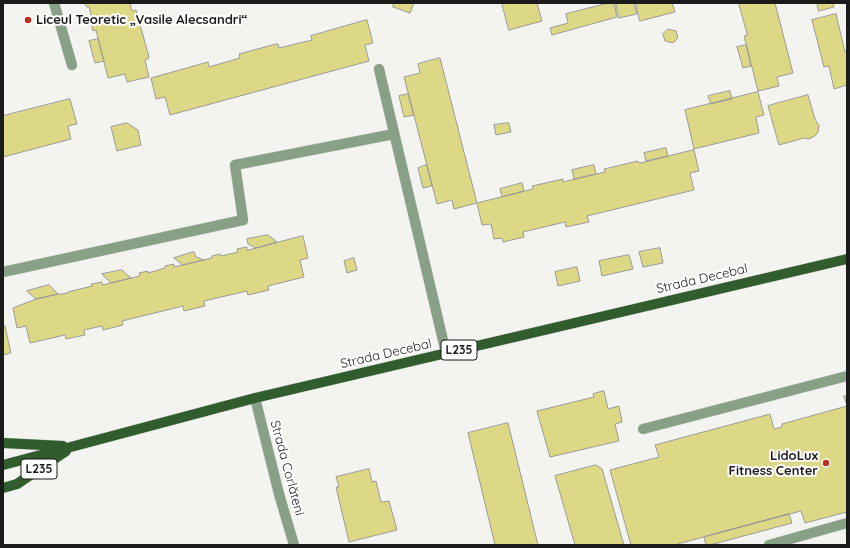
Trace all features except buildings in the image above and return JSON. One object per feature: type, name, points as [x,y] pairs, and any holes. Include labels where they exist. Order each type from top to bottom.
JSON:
[{"type":"main road","name":"Strada Decebal","points":[[3,465],[255,398],[847,259]]},
{"type":"main road","name":"Strada Decebal","points":[[3,443],[73,446]]},
{"type":"main road","name":"Strada Decebal","points":[[3,488],[17,484],[73,446]]},
{"type":"street","points":[[54,3],[72,65]]},
{"type":"street","points":[[379,69],[446,353]]},
{"type":"street","points":[[3,272],[243,220],[235,165],[394,134]]},
{"type":"street","points":[[643,429],[847,376]]},
{"type":"street","name":"Strada Corlăteni","points":[[255,398],[279,494],[294,545]]},
{"type":"street","points":[[776,544],[847,523]]},
{"type":"place","name":"Liceul Teoretic „Vasile Alecsandri“","points":[[28,20]]},
{"type":"place","name":"LidoLux Fitness Center","points":[[826,463]]}]
